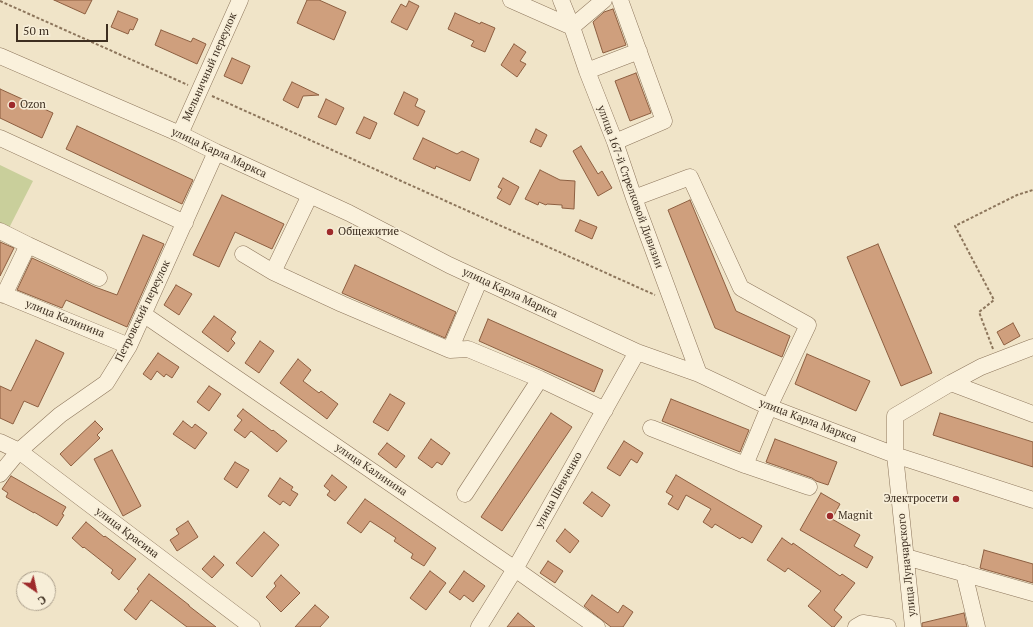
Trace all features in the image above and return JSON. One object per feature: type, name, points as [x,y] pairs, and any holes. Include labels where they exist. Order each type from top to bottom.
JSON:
[{"type":"street","name":"Мельничный переулок","points":[[180,134],[240,0]]},
{"type":"street","points":[[511,0],[572,27],[604,0]]},
{"type":"street","name":"улица 167-й Стрелковой Дивизии","points":[[561,0],[615,142],[673,306],[699,374]]},
{"type":"street","points":[[615,142],[664,121],[620,0]]},
{"type":"street","points":[[587,71],[639,51]]},
{"type":"street","name":"улица Карла Маркса","points":[[0,56],[180,134],[349,213],[449,265],[638,352],[699,374],[769,407],[895,455],[1033,500]]},
{"type":"street","points":[[0,138],[185,223]]},
{"type":"street","name":"Петровский переулок","points":[[0,474],[19,451],[60,415],[106,383],[129,346],[216,152]]},
{"type":"street","points":[[634,198],[690,177],[741,288],[808,325],[769,407],[745,465]]},
{"type":"street","points":[[273,272],[310,195]]},
{"type":"street","points":[[0,231],[99,278]]},
{"type":"street","points":[[2,294],[28,245]]},
{"type":"street","points":[[243,254],[273,272],[342,304],[450,350],[468,348],[540,379],[605,410]]},
{"type":"street","points":[[450,350],[480,279]]},
{"type":"street","name":"улица Калинина","points":[[2,294],[129,346]]},
{"type":"street","name":"улица Калинина","points":[[143,314],[515,569],[597,627]]},
{"type":"street","points":[[951,383],[981,367],[1033,347]]},
{"type":"street","name":"улица Шевченко","points":[[479,627],[515,569],[638,352]]},
{"type":"street","points":[[465,494],[540,379]]},
{"type":"street","points":[[951,383],[1033,414]]},
{"type":"street","name":"улица Луначарского","points":[[913,627],[895,455],[895,416],[951,383]]},
{"type":"street","points":[[651,428],[745,465],[809,487]]},
{"type":"street","name":"улица Красина","points":[[0,442],[19,451],[252,627]]},
{"type":"street","points":[[906,557],[1033,593]]},
{"type":"street","points":[[964,574],[977,627]]},
{"type":"street","points":[[856,627],[863,623],[888,627]]},
{"type":"path","points":[[0,1],[656,296],[673,306]]},
{"type":"path","points":[[997,361],[979,312],[994,300],[955,226],[1017,195],[1033,190]]},
{"type":"green space","points":[[0,165],[33,181],[9,228],[0,224]]},
{"type":"building","points":[[54,0],[92,0],[85,14]]},
{"type":"building","points":[[307,0],[319,0],[346,12],[334,40],[297,23]]},
{"type":"building","points":[[409,1],[419,6],[407,30],[391,22],[401,4],[406,7]]},
{"type":"building","points":[[613,9],[626,45],[603,53],[593,22],[604,12]]},
{"type":"building","points":[[118,11],[138,19],[133,30],[130,29],[128,34],[111,27]]},
{"type":"building","points":[[455,13],[480,24],[481,22],[495,28],[485,52],[471,46],[474,41],[448,29]]},
{"type":"building","points":[[161,30],[191,42],[193,38],[206,44],[197,64],[155,45]]},
{"type":"building","points":[[514,44],[526,52],[520,61],[526,64],[517,77],[501,65]]},
{"type":"building","points":[[232,58],[250,66],[242,84],[224,76]]},
{"type":"building","points":[[636,73],[651,113],[630,121],[615,81]]},
{"type":"building","points":[[292,82],[319,95],[303,96],[298,108],[283,100]]},
{"type":"building","points":[[0,89],[53,113],[42,138],[0,118]]},
{"type":"building","points":[[404,92],[418,99],[415,106],[425,111],[418,126],[394,114]]},
{"type":"building","points":[[326,99],[344,108],[336,125],[318,117]]},
{"type":"building","points":[[364,117],[377,123],[370,139],[356,133]]},
{"type":"building","points":[[77,126],[193,180],[182,204],[66,149]]},
{"type":"building","points":[[536,129],[547,135],[541,147],[530,142]]},
{"type":"building","points":[[423,138],[457,154],[462,151],[479,159],[470,181],[436,166],[435,169],[413,159]]},
{"type":"building","points":[[581,146],[598,174],[602,171],[612,188],[598,196],[573,151]]},
{"type":"building","points":[[540,170],[560,180],[575,181],[574,209],[562,208],[562,205],[546,205],[539,202],[538,205],[525,199]]},
{"type":"building","points":[[503,178],[519,187],[510,205],[497,198],[502,189],[498,187]]},
{"type":"building","points":[[222,195],[284,224],[272,249],[235,232],[219,267],[193,255]]},
{"type":"building","points":[[690,200],[736,311],[790,336],[782,357],[715,328],[668,210]]},
{"type":"building","points":[[580,220],[597,227],[592,239],[575,231]]},
{"type":"building","points":[[143,235],[164,244],[127,327],[66,300],[62,308],[17,290],[32,258],[95,287],[117,295]]},
{"type":"building","points":[[0,242],[14,248],[0,276]]},
{"type":"building","points":[[878,244],[932,373],[901,386],[847,257]]},
{"type":"building","points":[[355,265],[456,312],[445,338],[342,293]]},
{"type":"building","points":[[176,285],[192,294],[179,315],[164,305]]},
{"type":"building","points":[[214,316],[236,332],[231,339],[235,343],[228,352],[202,332]]},
{"type":"building","points":[[488,319],[603,370],[594,392],[479,341]]},
{"type":"building","points":[[1013,323],[1020,336],[1004,345],[997,332]]},
{"type":"building","points":[[36,340],[64,353],[38,407],[24,401],[13,424],[0,418],[0,386],[11,391]]},
{"type":"building","points":[[260,341],[274,351],[259,373],[245,363]]},
{"type":"building","points":[[158,353],[179,367],[172,378],[166,374],[164,377],[157,371],[151,380],[143,374]]},
{"type":"building","points":[[807,354],[870,381],[856,411],[795,384]]},
{"type":"building","points":[[298,359],[311,370],[303,381],[319,393],[321,391],[338,404],[327,419],[280,383]]},
{"type":"building","points":[[209,386],[221,394],[209,411],[197,402]]},
{"type":"building","points":[[390,394],[405,403],[388,431],[373,422]]},
{"type":"building","points":[[671,399],[749,430],[740,452],[662,421]]},
{"type":"building","points":[[243,409],[287,441],[277,452],[251,431],[245,438],[234,430],[242,420],[237,416]]},
{"type":"building","points":[[551,413],[572,427],[502,531],[481,517]]},
{"type":"building","points":[[940,413],[1033,442],[1033,467],[933,435]]},
{"type":"building","points":[[95,421],[103,429],[97,435],[100,438],[71,466],[60,454]]},
{"type":"building","points":[[183,421],[192,428],[195,424],[207,433],[195,449],[173,434]]},
{"type":"building","points":[[431,439],[450,453],[442,465],[437,462],[432,468],[418,458]]},
{"type":"building","points":[[775,439],[837,462],[828,485],[766,462]]},
{"type":"building","points":[[624,441],[643,453],[637,463],[631,459],[620,476],[607,468]]},
{"type":"building","points":[[387,443],[405,456],[396,468],[378,454]]},
{"type":"building","points":[[112,450],[141,506],[123,516],[94,459]]},
{"type":"building","points":[[235,462],[249,470],[237,488],[224,479]]},
{"type":"building","points":[[332,475],[347,487],[335,501],[327,495],[330,491],[324,486]]},
{"type":"building","points":[[676,475],[762,526],[752,543],[742,537],[740,539],[715,524],[712,528],[703,522],[711,509],[686,495],[678,510],[668,504],[673,496],[666,492]]},
{"type":"building","points":[[11,476],[66,507],[62,514],[64,515],[57,526],[6,497],[8,493],[2,489]]},
{"type":"building","points":[[280,478],[293,487],[291,490],[298,494],[290,506],[283,501],[280,505],[268,496]]},
{"type":"building","points":[[592,492],[610,505],[602,517],[583,503]]},
{"type":"building","points":[[821,493],[840,504],[832,519],[860,535],[854,546],[873,557],[867,568],[800,530]]},
{"type":"building","points":[[365,499],[436,548],[424,566],[411,558],[413,554],[394,541],[396,538],[370,521],[361,533],[347,523]]},
{"type":"building","points":[[188,521],[198,537],[177,551],[170,540],[179,534],[176,529]]},
{"type":"building","points":[[86,522],[104,537],[105,536],[136,559],[119,580],[111,573],[113,570],[72,538]]},
{"type":"building","points":[[565,529],[579,541],[570,553],[556,541]]},
{"type":"building","points":[[264,532],[279,545],[252,577],[236,563]]},
{"type":"building","points":[[782,538],[792,545],[793,543],[840,576],[842,574],[855,583],[834,610],[842,617],[834,627],[832,627],[808,606],[821,591],[788,568],[785,572],[767,560]]},
{"type":"building","points":[[984,550],[1033,564],[1033,583],[980,568]]},
{"type":"building","points":[[214,556],[224,565],[212,578],[202,569]]},
{"type":"building","points":[[548,561],[563,571],[555,583],[540,573]]},
{"type":"building","points":[[430,571],[446,583],[426,610],[410,598]]},
{"type":"building","points":[[464,571],[485,586],[473,602],[464,595],[460,600],[449,592]]},
{"type":"building","points":[[149,574],[216,627],[187,627],[151,600],[136,620],[124,610],[139,591],[137,589]]},
{"type":"building","points":[[281,575],[300,593],[281,612],[266,597],[276,586],[274,583]]},
{"type":"building","points":[[592,595],[618,613],[623,605],[633,612],[623,627],[611,627],[584,606]]},
{"type":"building","points":[[315,605],[329,617],[320,627],[295,627]]},
{"type":"building","points":[[518,613],[535,627],[507,627]]},
{"type":"building","points":[[964,613],[967,627],[922,627],[922,623]]},
{"type":"place","name":"Ozon","points":[[12,105]]},
{"type":"place","name":"Общежитие","points":[[330,232]]},
{"type":"place","name":"Электросети","points":[[956,499]]},
{"type":"place","name":"Magnit","points":[[830,516]]}]
